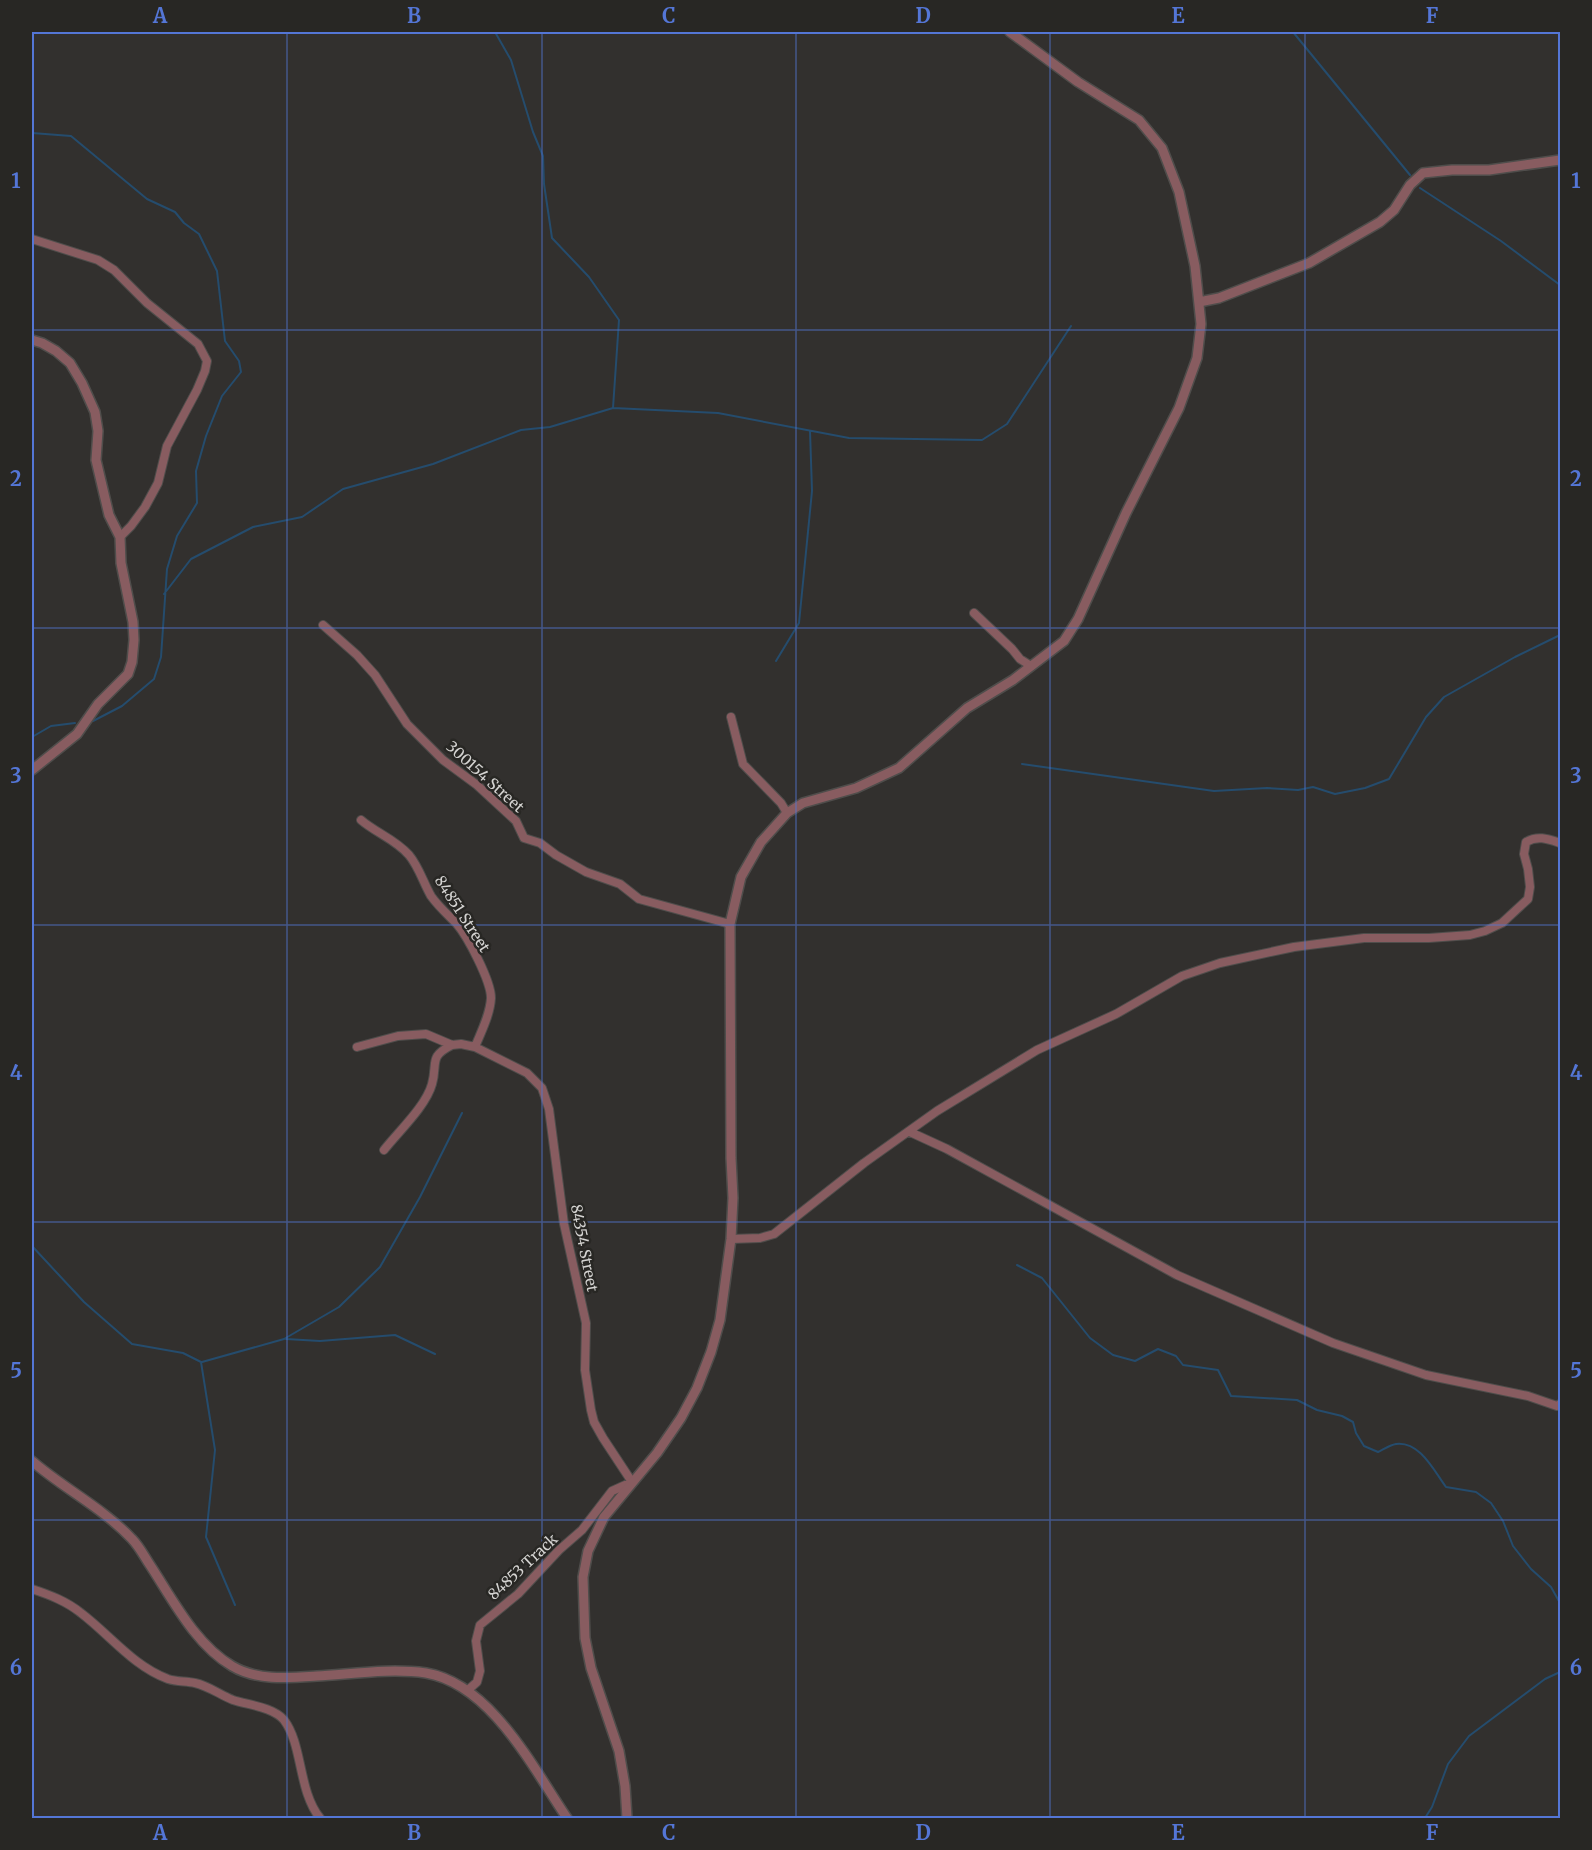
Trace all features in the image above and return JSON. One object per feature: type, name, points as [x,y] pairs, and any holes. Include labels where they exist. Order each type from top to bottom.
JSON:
[{"type":"street","points":[[627,1818],[625,1786],[618,1751],[591,1668],[585,1638],[583,1577],[588,1551],[604,1517],[657,1453],[681,1418],[697,1388],[720,1320],[731,1239],[733,1198],[730,1146],[730,924],[741,877],[761,842],[787,813],[803,803],[856,788],[899,768],[967,708],[1031,666],[1064,641],[1078,619],[1126,513],[1179,408],[1197,358],[1201,324],[1195,266],[1179,192],[1162,148],[1139,120],[1078,82],[1010,32]]},
{"type":"street","points":[[1199,302],[1219,298],[1283,274],[1372,227],[1394,210],[1410,185],[1423,173],[1489,170],[1560,160]]},
{"type":"street","points":[[32,239],[98,260],[114,270],[147,303],[198,344],[207,361],[201,380],[167,446],[158,483],[145,507],[120,537]]},
{"type":"street","points":[[32,340],[56,351],[70,363],[95,412],[98,431],[96,460],[109,514],[120,537],[121,563],[133,621],[134,640],[132,662],[128,674],[98,705],[77,734],[32,770]]},
{"type":"street","points":[[974,614],[1020,659],[1031,666]]},
{"type":"street","name":"300154 Street","points":[[323,625],[357,655],[375,675],[397,712],[407,724],[443,760],[477,785],[516,820],[524,838],[540,843],[586,872],[620,884],[639,898],[730,924]]},
{"type":"street","points":[[731,717],[742,764],[781,802],[787,813]]},
{"type":"street","name":"84851 Street","points":[[361,820],[369,827],[394,840],[409,855],[419,869],[432,896],[457,925],[478,963],[489,986],[491,999],[475,1047]]},
{"type":"street","points":[[731,1239],[760,1238],[774,1234],[864,1163],[937,1111],[1037,1050],[1116,1014],[1182,976],[1220,963],[1294,947],[1364,938],[1430,938],[1470,935],[1502,923],[1528,899],[1530,887],[1524,854],[1526,842],[1534,838],[1560,843]]},
{"type":"street","points":[[357,1047],[398,1036],[426,1034],[452,1045]]},
{"type":"street","points":[[384,1150],[429,1091],[433,1082],[436,1055],[452,1045],[475,1047]]},
{"type":"street","name":"84354 Street","points":[[475,1047],[527,1073],[536,1081],[546,1096],[564,1224],[586,1323],[585,1370],[591,1410],[594,1422],[603,1438],[632,1482]]},
{"type":"street","points":[[910,1132],[947,1149],[1177,1275],[1333,1343],[1426,1375],[1528,1396],[1557,1406],[1560,1404]]},
{"type":"street","points":[[32,1461],[119,1526],[134,1541],[193,1629],[206,1645],[234,1668],[272,1678],[398,1671],[426,1673],[456,1683],[484,1703],[502,1723],[567,1818]]},
{"type":"street","name":"84853 Track","points":[[468,1690],[477,1682],[480,1671],[476,1641],[480,1625],[518,1594],[559,1550],[582,1530],[612,1491],[632,1482]]},
{"type":"street","points":[[32,1589],[57,1598],[81,1613],[121,1650],[148,1670],[170,1680],[207,1687],[233,1700],[270,1712],[283,1719],[291,1734],[312,1807],[320,1818]]},
{"type":"waterway","points":[[495,32],[511,60],[533,132],[543,156],[544,184],[552,238],[589,277],[619,320],[613,408]]},
{"type":"waterway","points":[[1293,32],[1410,175]]},
{"type":"waterway","points":[[32,133],[71,136],[147,199],[175,212],[184,223],[199,234],[217,271],[225,341],[239,361],[241,372],[222,396],[206,436],[196,471],[197,503],[177,536],[167,569],[161,657],[154,679],[122,706],[93,721]]},
{"type":"waterway","points":[[1420,188],[1501,241],[1560,285]]},
{"type":"waterway","points":[[164,594],[191,559],[253,527],[302,517],[343,489],[433,464],[521,430],[550,427],[613,408],[718,413],[849,438],[982,440],[1007,424],[1071,326]]},
{"type":"waterway","points":[[776,661],[799,623],[812,491],[810,431]]},
{"type":"waterway","points":[[1022,764],[1214,791],[1267,788],[1298,790],[1313,787],[1335,794],[1365,788],[1389,779],[1426,717],[1444,697],[1515,657],[1560,635]]},
{"type":"waterway","points":[[32,737],[51,726],[75,723]]},
{"type":"waterway","points":[[202,1362],[284,1339],[339,1307],[380,1267],[420,1197],[462,1113]]},
{"type":"waterway","points":[[32,1246],[84,1302],[132,1344],[183,1353],[201,1362],[215,1450],[206,1537],[235,1605]]},
{"type":"waterway","points":[[1017,1265],[1042,1278],[1090,1338],[1113,1355],[1135,1361],[1158,1349],[1176,1356],[1183,1365],[1218,1370],[1231,1396],[1297,1400],[1317,1410],[1342,1416],[1353,1422],[1356,1433],[1364,1446],[1378,1452],[1396,1444],[1412,1447],[1426,1458],[1446,1487],[1476,1492],[1491,1503],[1503,1521],[1513,1546],[1531,1569],[1551,1587],[1560,1603]]},
{"type":"waterway","points":[[286,1339],[320,1341],[395,1335],[435,1354]]},
{"type":"waterway","points":[[1425,1818],[1432,1807],[1448,1764],[1469,1736],[1545,1679],[1560,1672]]}]
